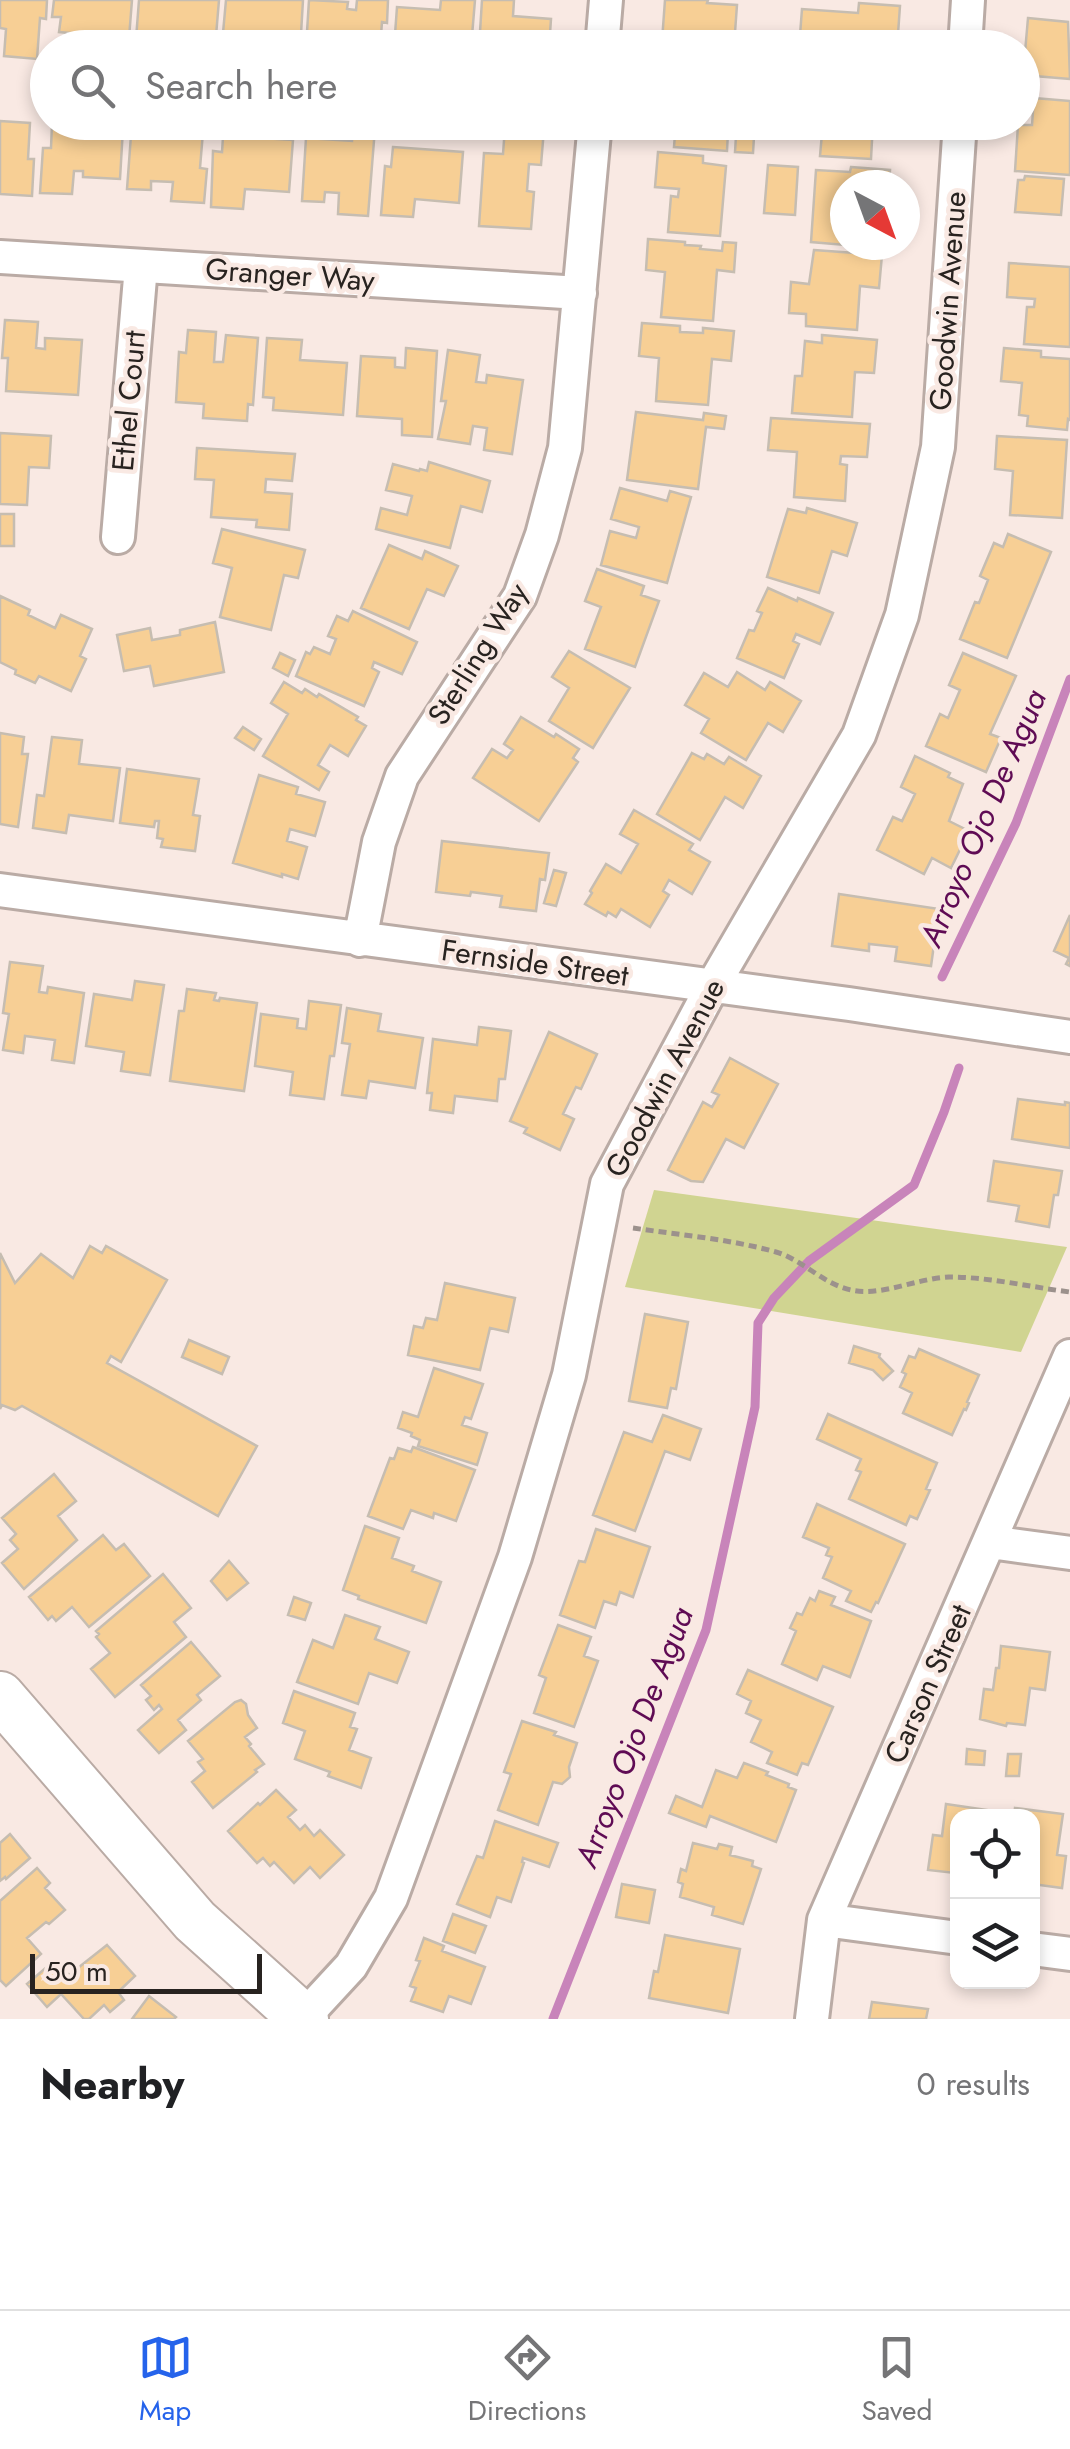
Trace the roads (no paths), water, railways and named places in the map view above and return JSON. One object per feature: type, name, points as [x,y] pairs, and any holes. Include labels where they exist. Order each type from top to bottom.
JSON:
[{"type":"main road","points":[[0,1696],[195,1921],[302,2019]]},
{"type":"street","points":[[604,30],[606,0]]},
{"type":"street","points":[[966,30],[968,0]]},
{"type":"street","name":"Sterling Way","points":[[360,940],[378,842],[402,776],[520,596],[542,534],[565,448],[593,140]]},
{"type":"street","name":"Goodwin Avenue","points":[[302,2019],[350,1966],[391,1898],[515,1557],[569,1375],[606,1184],[712,988],[859,735],[902,615],[938,447],[959,140]]},
{"type":"street","name":"Granger Way","points":[[0,257],[580,294]]},
{"type":"street","name":"Ethel Court","points":[[118,537],[140,266]]},
{"type":"street","name":"Fernside Street","points":[[0,890],[1070,1037]]},
{"type":"street","name":"Carson Street","points":[[812,2019],[824,1920],[1070,1356]]},
{"type":"street","points":[[990,1542],[1070,1553]]},
{"type":"street","points":[[824,1920],[950,1937]]},
{"type":"street","points":[[1040,1950],[1070,1954]]},
{"type":"waterway","name":"Arroyo Ojo De Agua","points":[[942,977],[1016,823],[1070,679]]},
{"type":"waterway","name":"Arroyo Ojo De Agua","points":[[553,2019],[706,1630],[755,1407],[758,1323],[774,1298],[809,1261],[914,1185],[959,1068]]}]
